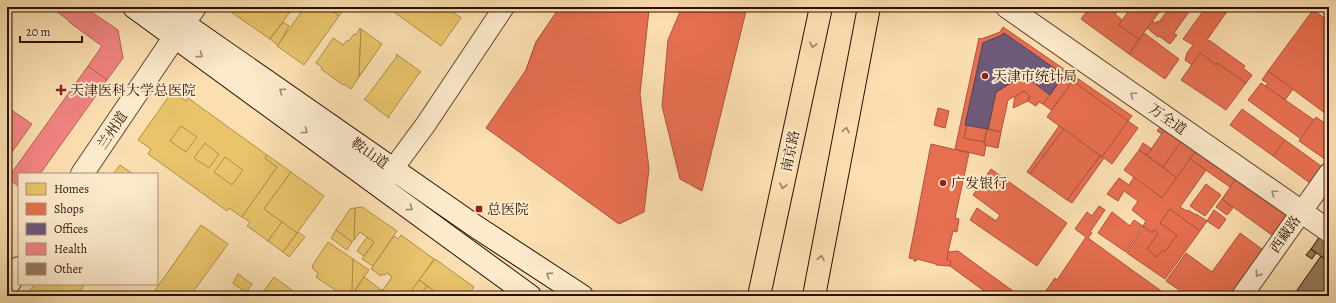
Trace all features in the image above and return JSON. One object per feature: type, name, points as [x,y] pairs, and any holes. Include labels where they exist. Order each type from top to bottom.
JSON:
[{"type":"main road","name":"鞍山道","points":[[134,7],[185,23],[380,186],[530,296]]},
{"type":"main road","name":"鞍山道","points":[[160,7],[393,168],[474,226],[582,296]]},
{"type":"main road","name":"南京路","points":[[759,291],[821,7]]},
{"type":"main road","points":[[814,296],[869,7]]},
{"type":"main road","name":"万全道","points":[[1007,7],[1329,231]]},
{"type":"main road","name":"兰州道","points":[[83,173],[185,23]]},
{"type":"main road","points":[[7,286],[18,270]]},
{"type":"street","points":[[380,186],[426,124],[504,7]]},
{"type":"street","name":"西藏路","points":[[1242,296],[1329,173]]},
{"type":"building: Homes","points":[[230,7],[282,7],[290,12],[270,39],[231,12]]},
{"type":"building: Homes","points":[[305,7],[327,7],[339,16],[304,65],[277,46]]},
{"type":"building: Homes","points":[[327,7],[339,7],[343,10],[339,16]]},
{"type":"building: Homes","points":[[387,7],[446,7],[461,18],[441,46]]},
{"type":"building: Homes","points":[[283,22],[289,26],[278,45],[270,39]]},
{"type":"building: Homes","points":[[360,28],[359,77],[351,89],[321,69],[322,67],[316,63],[333,38],[343,45],[347,40],[349,41],[354,34],[356,35]]},
{"type":"building: Homes","points":[[361,29],[382,44],[359,77]]},
{"type":"building: Homes","points":[[396,54],[421,72],[389,118],[364,99],[397,56]]},
{"type":"building: Homes","points":[[172,92],[186,101],[188,98],[267,155],[265,158],[277,167],[242,217],[229,208],[227,211],[148,154],[151,149],[138,140]]},
{"type":"building: Homes","points":[[181,126],[197,137],[186,152],[170,141]]},
{"type":"building: Homes","points":[[205,143],[219,154],[209,168],[194,158]]},
{"type":"building: Homes","points":[[267,155],[291,172],[264,209],[282,222],[268,241],[247,226],[250,222],[242,217],[277,167],[265,158]]},
{"type":"building: Homes","points":[[225,157],[243,170],[232,185],[214,172]]},
{"type":"building: Homes","points":[[120,165],[132,173],[114,173]]},
{"type":"building: Homes","points":[[291,172],[324,196],[297,233],[264,209]]},
{"type":"building: Homes","points":[[362,207],[397,231],[373,266],[362,259],[374,242],[360,232],[354,240],[355,208]]},
{"type":"building: Homes","points":[[355,208],[354,240],[352,242],[336,230],[350,209]]},
{"type":"building: Homes","points":[[282,222],[297,233],[283,252],[268,241]]},
{"type":"building: Homes","points":[[201,225],[228,244],[190,296],[151,296]]},
{"type":"building: Homes","points":[[336,230],[352,242],[347,250],[331,238]]},
{"type":"building: Homes","points":[[298,232],[305,237],[289,257],[283,252]]},
{"type":"building: Homes","points":[[401,235],[434,259],[408,296],[391,296],[383,290],[392,277],[387,273],[381,276],[371,269],[394,236],[398,239]]},
{"type":"building: Homes","points":[[367,237],[374,242],[364,256],[357,251]]},
{"type":"building: Homes","points":[[328,242],[353,259],[351,296],[341,290],[338,292],[316,277],[318,273],[312,266]]},
{"type":"building: Homes","points":[[353,259],[369,270],[352,294]]},
{"type":"building: Homes","points":[[435,259],[474,287],[467,296],[441,296],[419,280]]},
{"type":"building: Homes","points":[[238,274],[252,284],[246,293],[233,283]]},
{"type":"building: Homes","points":[[274,277],[300,296],[260,296]]},
{"type":"building: Homes","points":[[364,277],[380,289],[376,295],[371,291],[368,296],[352,296]]},
{"type":"building: Homes","points":[[419,280],[427,286],[419,296],[408,296]]},
{"type":"building: Homes","points":[[34,285],[84,285],[77,296],[26,296]]},
{"type":"building: Homes","points":[[427,286],[437,293],[435,296],[419,296]]},
{"type":"building: Homes","points":[[382,289],[386,293],[384,296],[377,296]]},
{"type":"building: Shops","points":[[560,7],[643,7],[649,10],[581,103],[526,70],[536,42]]},
{"type":"building: Shops","points":[[560,7],[651,7],[649,10],[640,94],[649,169],[644,212],[619,224],[486,128],[526,70],[536,42]]},
{"type":"building: Shops","points":[[682,7],[747,7],[702,191],[680,179],[662,106],[668,40]]},
{"type":"building: Shops","points":[[1090,7],[1120,7],[1115,14],[1122,20],[1119,25],[1139,39],[1129,54],[1081,19]]},
{"type":"building: Shops","points":[[1131,7],[1163,7],[1139,39],[1119,25]]},
{"type":"building: Shops","points":[[1170,7],[1188,7],[1191,9],[1174,33],[1177,35],[1170,44],[1147,28],[1153,21],[1156,24],[1157,21],[1159,22]]},
{"type":"building: Shops","points":[[1206,7],[1230,7],[1207,40],[1245,66],[1243,68],[1252,75],[1246,83],[1217,63],[1216,65],[1200,53],[1192,65],[1185,60],[1187,53],[1193,45],[1183,39]]},
{"type":"building: Shops","points":[[1313,10],[1329,21],[1329,116],[1268,71]]},
{"type":"building: Shops","points":[[1003,27],[1132,116],[1128,121],[1004,33],[983,43],[965,125],[967,125],[964,138],[984,142],[984,145],[986,145],[984,156],[955,149],[979,38],[981,39],[1000,32]]},
{"type":"building: Shops","points":[[1144,33],[1179,59],[1165,79],[1129,54]]},
{"type":"building: Shops","points":[[1200,53],[1216,65],[1217,63],[1246,83],[1226,110],[1181,80]]},
{"type":"building: Shops","points":[[1268,71],[1293,89],[1285,100],[1265,86],[1268,83],[1262,80]]},
{"type":"building: Shops","points":[[1024,75],[1050,95],[1043,104],[1039,102],[1036,106],[1028,101],[1030,96],[1024,91],[1008,100],[1001,132],[988,129],[996,92]]},
{"type":"building: Shops","points":[[1064,75],[1073,81],[1051,110],[1043,104]]},
{"type":"building: Shops","points":[[1073,81],[1128,121],[1102,157],[1047,117]]},
{"type":"building: Shops","points":[[1261,83],[1314,120],[1301,139],[1248,100]]},
{"type":"building: Shops","points":[[1024,91],[1030,96],[1028,101],[1013,108],[1015,96]]},
{"type":"building: Shops","points":[[938,108],[949,111],[945,128],[934,125]]},
{"type":"building: Shops","points":[[1242,109],[1285,140],[1273,156],[1230,125]]},
{"type":"building: Shops","points":[[1316,117],[1329,126],[1329,162],[1299,141]]},
{"type":"building: Shops","points":[[1128,121],[1138,128],[1112,164],[1104,158],[1072,203],[1067,200],[1100,156],[1102,157]]},
{"type":"building: Shops","points":[[1165,121],[1169,124],[1162,134],[1157,131]]},
{"type":"building: Shops","points":[[1169,123],[1186,135],[1163,167],[1147,155]]},
{"type":"building: Shops","points":[[967,125],[987,129],[984,142],[964,138]]},
{"type":"building: Shops","points":[[1059,126],[1064,129],[1030,174],[1027,172]]},
{"type":"building: Shops","points":[[987,129],[1001,132],[998,148],[984,145]]},
{"type":"building: Shops","points":[[1064,129],[1100,156],[1067,200],[1030,174]]},
{"type":"building: Shops","points":[[1186,135],[1200,144],[1177,178],[1163,167]]},
{"type":"building: Shops","points":[[1285,140],[1328,171],[1314,186],[1273,156]]},
{"type":"building: Shops","points":[[1143,143],[1152,149],[1147,155],[1139,150]]},
{"type":"building: Shops","name":"广发银行","points":[[931,144],[969,153],[955,218],[959,219],[957,232],[953,231],[948,252],[947,260],[951,261],[950,266],[936,265],[917,259],[914,261],[914,259],[909,258]]},
{"type":"building: Shops","points":[[1200,144],[1240,173],[1230,187],[1190,159]]},
{"type":"building: Shops","points":[[1139,150],[1177,178],[1162,198],[1124,170]]},
{"type":"building: Shops","points":[[1190,159],[1206,170],[1180,207],[1207,221],[1200,231],[1170,209],[1160,223],[1177,235],[1165,252],[1163,250],[1157,257],[1147,249],[1158,233],[1154,230],[1152,233],[1143,226],[1146,221],[1132,210],[1138,201],[1124,191],[1118,201],[1107,194],[1119,178],[1129,185],[1134,177],[1162,198]]},
{"type":"building: Shops","points":[[991,169],[1067,223],[1037,266],[970,220],[977,208],[996,221],[1000,215],[973,195]]},
{"type":"building: Shops","points":[[1240,173],[1295,212],[1280,241],[1222,199]]},
{"type":"building: Shops","points":[[1206,184],[1221,195],[1205,216],[1190,206]]},
{"type":"building: Shops","points":[[1222,199],[1233,208],[1227,215],[1216,207]]},
{"type":"building: Shops","points":[[1099,206],[1105,210],[1090,232],[1092,233],[1088,238],[1168,296],[1042,296],[1055,278],[1057,280],[1086,237],[1075,229],[1087,212],[1092,216]]},
{"type":"building: Shops","points":[[1170,209],[1200,231],[1165,279],[1127,253],[1144,227],[1152,233],[1154,230],[1158,233],[1147,249],[1157,257],[1163,250],[1165,252],[1177,235],[1160,223]]},
{"type":"building: Shops","points":[[1214,210],[1226,219],[1219,229],[1207,221]]},
{"type":"building: Shops","points":[[1112,212],[1130,226],[1134,220],[1143,226],[1126,252],[1098,233]]},
{"type":"building: Shops","points":[[1240,233],[1266,252],[1236,296],[1227,296],[1220,291],[1217,296],[1188,296],[1166,281],[1186,253],[1212,272]]},
{"type":"building: Shops","points":[[958,251],[1020,296],[991,296],[950,266],[951,261],[947,260],[948,252]]},
{"type":"building: Offices","points":[[1004,33],[1064,75],[1050,95],[1024,75],[996,92],[988,129],[965,125],[983,43]]},
{"type":"building: Health","points":[[51,7],[76,7],[78,9],[79,7],[84,7],[118,30],[123,58],[107,80],[88,66],[102,46]]},
{"type":"building: Health","points":[[88,66],[107,80],[41,173],[18,173],[18,186],[8,178]]},
{"type":"building: Health","points":[[7,107],[32,124],[7,159]]},
{"type":"building: Other","points":[[1322,233],[1329,235],[1329,262],[1311,249]]},
{"type":"building: Other","points":[[1311,249],[1316,253],[1312,259],[1306,255]]},
{"type":"building: Other","points":[[1321,256],[1329,262],[1329,293],[1327,296],[1293,296]]},
{"type":"place","name":"天津市统计局","points":[[985,76]]},
{"type":"place","name":"天津医科大学总医院","points":[[61,90]]},
{"type":"place","name":"广发银行","points":[[943,183]]},
{"type":"place","name":"总医院","points":[[479,209]]}]
